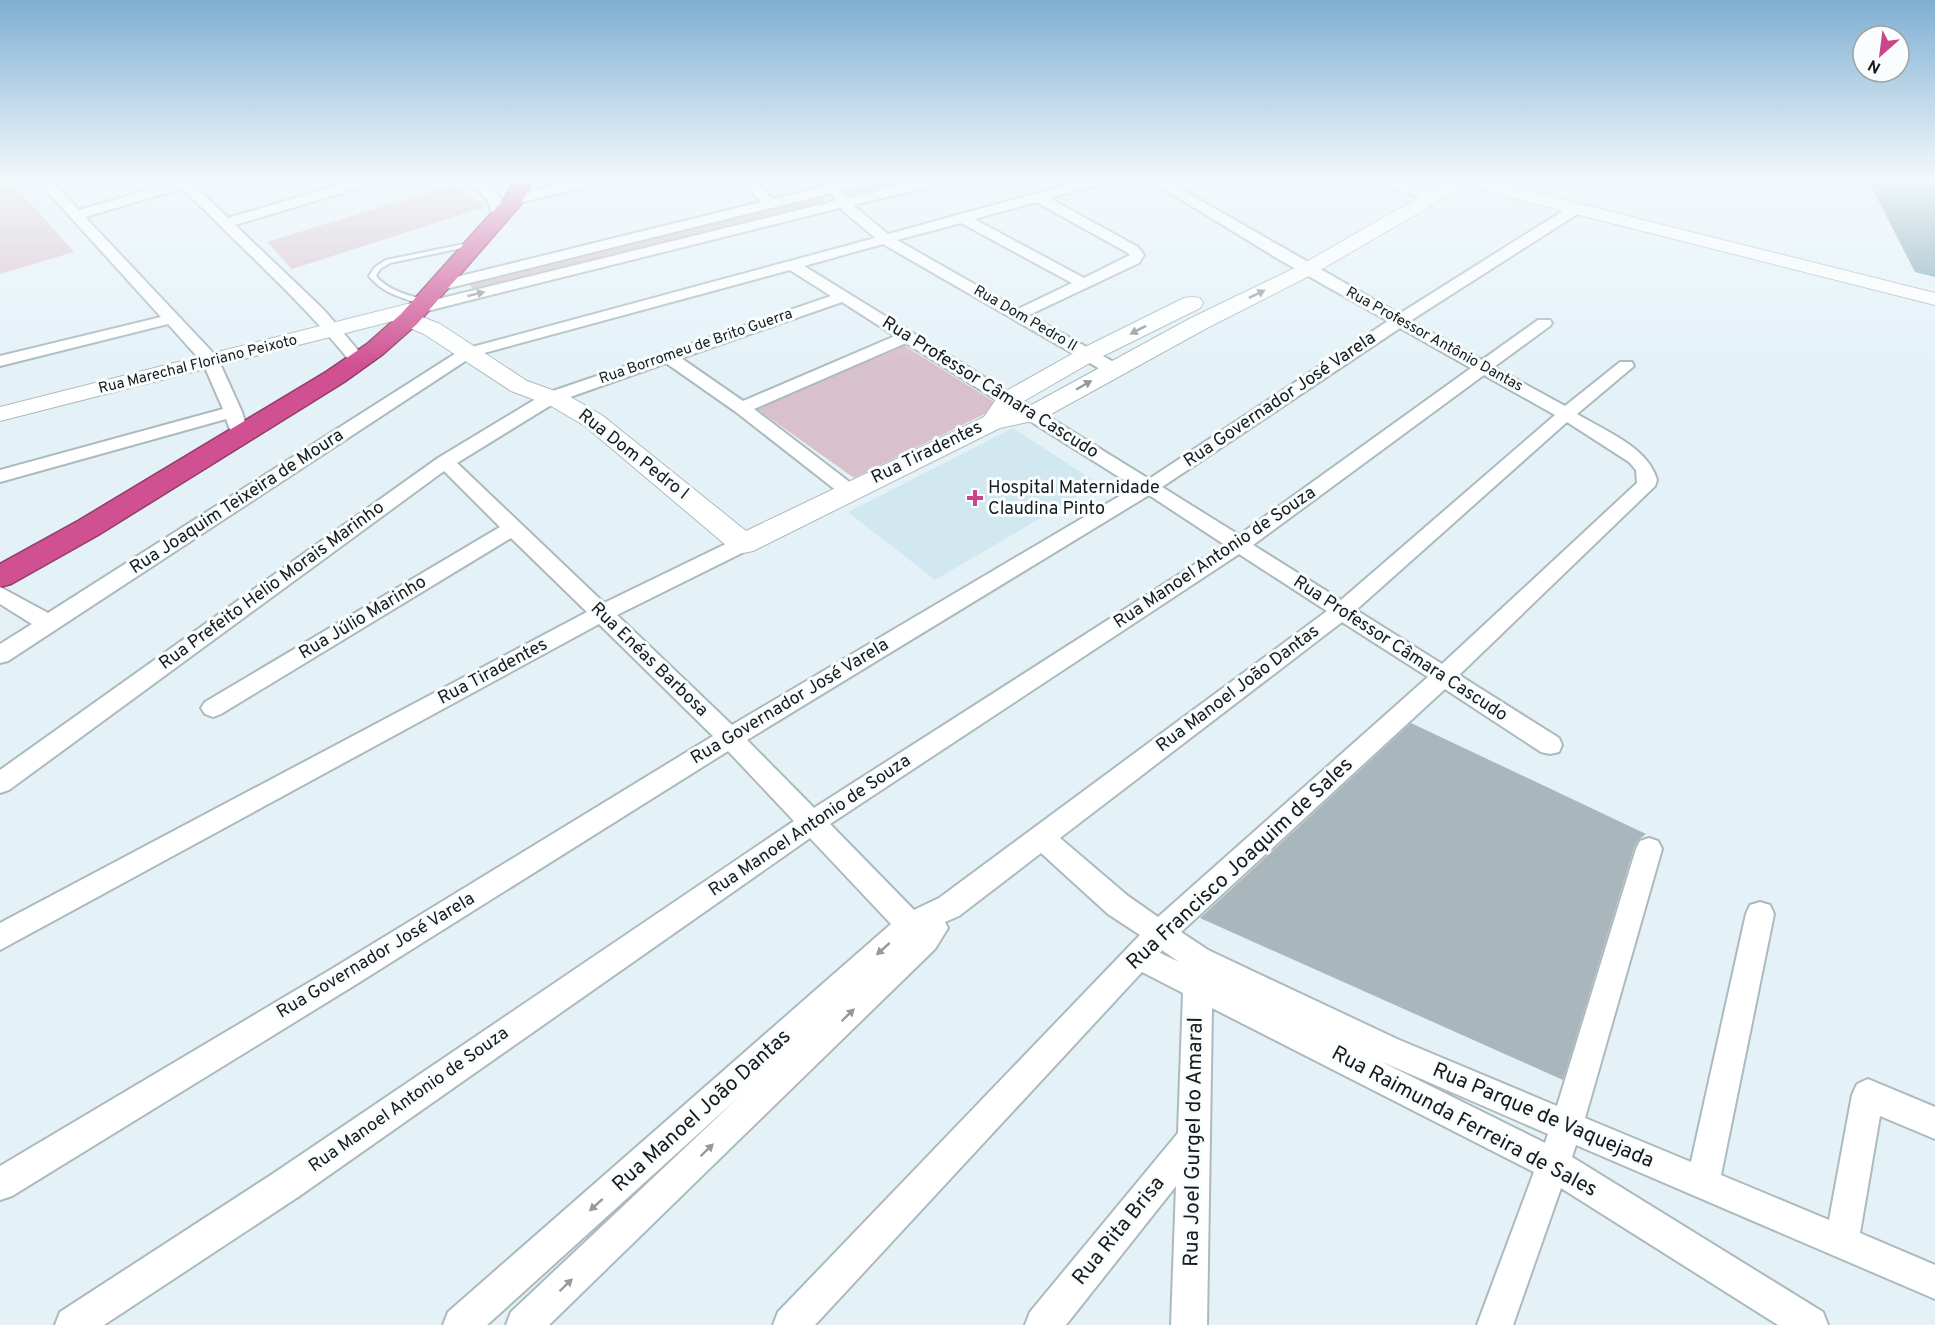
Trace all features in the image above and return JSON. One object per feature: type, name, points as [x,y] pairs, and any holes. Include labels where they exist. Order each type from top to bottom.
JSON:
[{"type":"highway","points":[[0,593],[88,528],[237,424],[359,361],[417,306],[474,244]]},
{"type":"highway","points":[[0,577],[88,528]]},
{"type":"street","points":[[0,476],[237,424],[212,361],[102,242]]},
{"type":"street","points":[[243,242],[336,330],[359,361]]},
{"type":"street","points":[[417,306],[639,242]]},
{"type":"street","points":[[417,306],[685,242]]},
{"type":"street","name":"Rua Joaquim Teixeira de Moura","points":[[0,655],[475,356],[879,242]]},
{"type":"street","name":"Rua Dom Pedro II","points":[[889,242],[1113,369]]},
{"type":"street","points":[[1006,242],[1083,283]]},
{"type":"street","points":[[1019,314],[1137,257],[1132,250],[1117,242]]},
{"type":"street","name":"Rua Professor Antônio Dantas","points":[[1259,242],[1566,414],[1628,452],[1642,463],[1645,469]]},
{"type":"street","name":"Rua Tiradentes","points":[[1265,267],[1315,242]]},
{"type":"street","name":"Rua Tiradentes","points":[[0,937],[601,614],[993,422],[1033,414],[1199,323],[1308,269],[1348,242]]},
{"type":"street","name":"Rua Governador José Varela","points":[[0,1184],[355,970],[730,738],[1149,487],[1398,321],[1524,242]]},
{"type":"street","points":[[1703,242],[1935,299]]},
{"type":"street","name":"Rua Professor Câmara Cascudo","points":[[793,265],[1149,487],[1550,745]]},
{"type":"street","points":[[1838,275],[1935,306]]},
{"type":"street","name":"Rua Tiradentes","points":[[993,422],[1008,400],[1087,355],[1215,292]]},
{"type":"street","name":"Rua Borromeu de Brito Guerra","points":[[550,398],[843,297]]},
{"type":"street","name":"Rua Marechal Floriano Peixoto","points":[[0,414],[336,330],[417,306]]},
{"type":"street","name":"Rua Dom Pedro I","points":[[417,306],[432,329],[519,386],[573,408],[594,422],[743,544]]},
{"type":"street","points":[[1174,312],[1199,323]]},
{"type":"street","points":[[0,361],[171,319]]},
{"type":"street","name":"Rua Manoel Antonio de Souza","points":[[73,1325],[286,1185],[811,823],[1239,545],[1544,323]]},
{"type":"street","points":[[742,408],[906,337]]},
{"type":"street","points":[[668,357],[742,408],[849,491]]},
{"type":"street","name":"Rua Manoel João Dantas","points":[[461,1325],[949,907],[1342,611],[1566,414],[1626,366]]},
{"type":"street","name":"Rua Prefeito Helio Morais Marinho","points":[[0,783],[445,462],[550,398]]},
{"type":"street","name":"Rua Enéas Barbosa","points":[[445,462],[730,738],[918,933]]},
{"type":"street","name":"Rua Francisco Joaquim de Sales","points":[[791,1325],[1148,945],[1443,677],[1645,486],[1648,480],[1645,469]]},
{"type":"street","name":"Rua Júlio Marinho","points":[[213,708],[513,528]]},
{"type":"street","points":[[0,593],[48,623]]},
{"type":"street","name":"Rua Raimunda Ferreira de Sales","points":[[1041,837],[1118,905],[1148,945],[1553,1164],[1810,1325]]},
{"type":"street","points":[[1495,1325],[1567,1126],[1649,849]]},
{"type":"street","points":[[1703,1183],[1760,914]]},
{"type":"street","name":"Rua Manoel João Dantas","points":[[524,1325],[918,933]]},
{"type":"street","name":"Rua Parque de Vaquejada","points":[[1198,972],[1386,1049],[1935,1282]]},
{"type":"street","name":"Rua Joel Gurgel do Amaral","points":[[1190,1325],[1198,972]]},
{"type":"street","points":[[1842,1242],[1868,1095],[1935,1123]]},
{"type":"street","name":"Rua Rita Brisa","points":[[1042,1325],[1195,1137]]},
{"type":"lane","points":[[417,306],[379,285],[372,276],[377,268],[388,261],[474,244]]},
{"type":"shaded area","points":[[0,242],[65,242],[74,252],[0,274]]},
{"type":"shaded area","points":[[268,242],[377,242],[292,269]]},
{"type":"shaded area","points":[[631,242],[680,242],[475,292],[468,282]]},
{"type":"shaded area","points":[[897,341],[1001,406],[854,478],[753,406]]},
{"type":"shaded area","name":"Hospital Maternidade Claudina Pinto","points":[[1013,428],[1099,484],[935,580],[848,512]]},
{"type":"water","points":[[1900,242],[1935,242],[1935,277],[1915,272]]},
{"type":"building","points":[[1411,723],[1646,834],[1638,840],[1634,848],[1563,1080],[1200,918]]},
{"type":"place","name":"Hospital Maternidade Claudina Pinto","points":[[975,498]]}]
